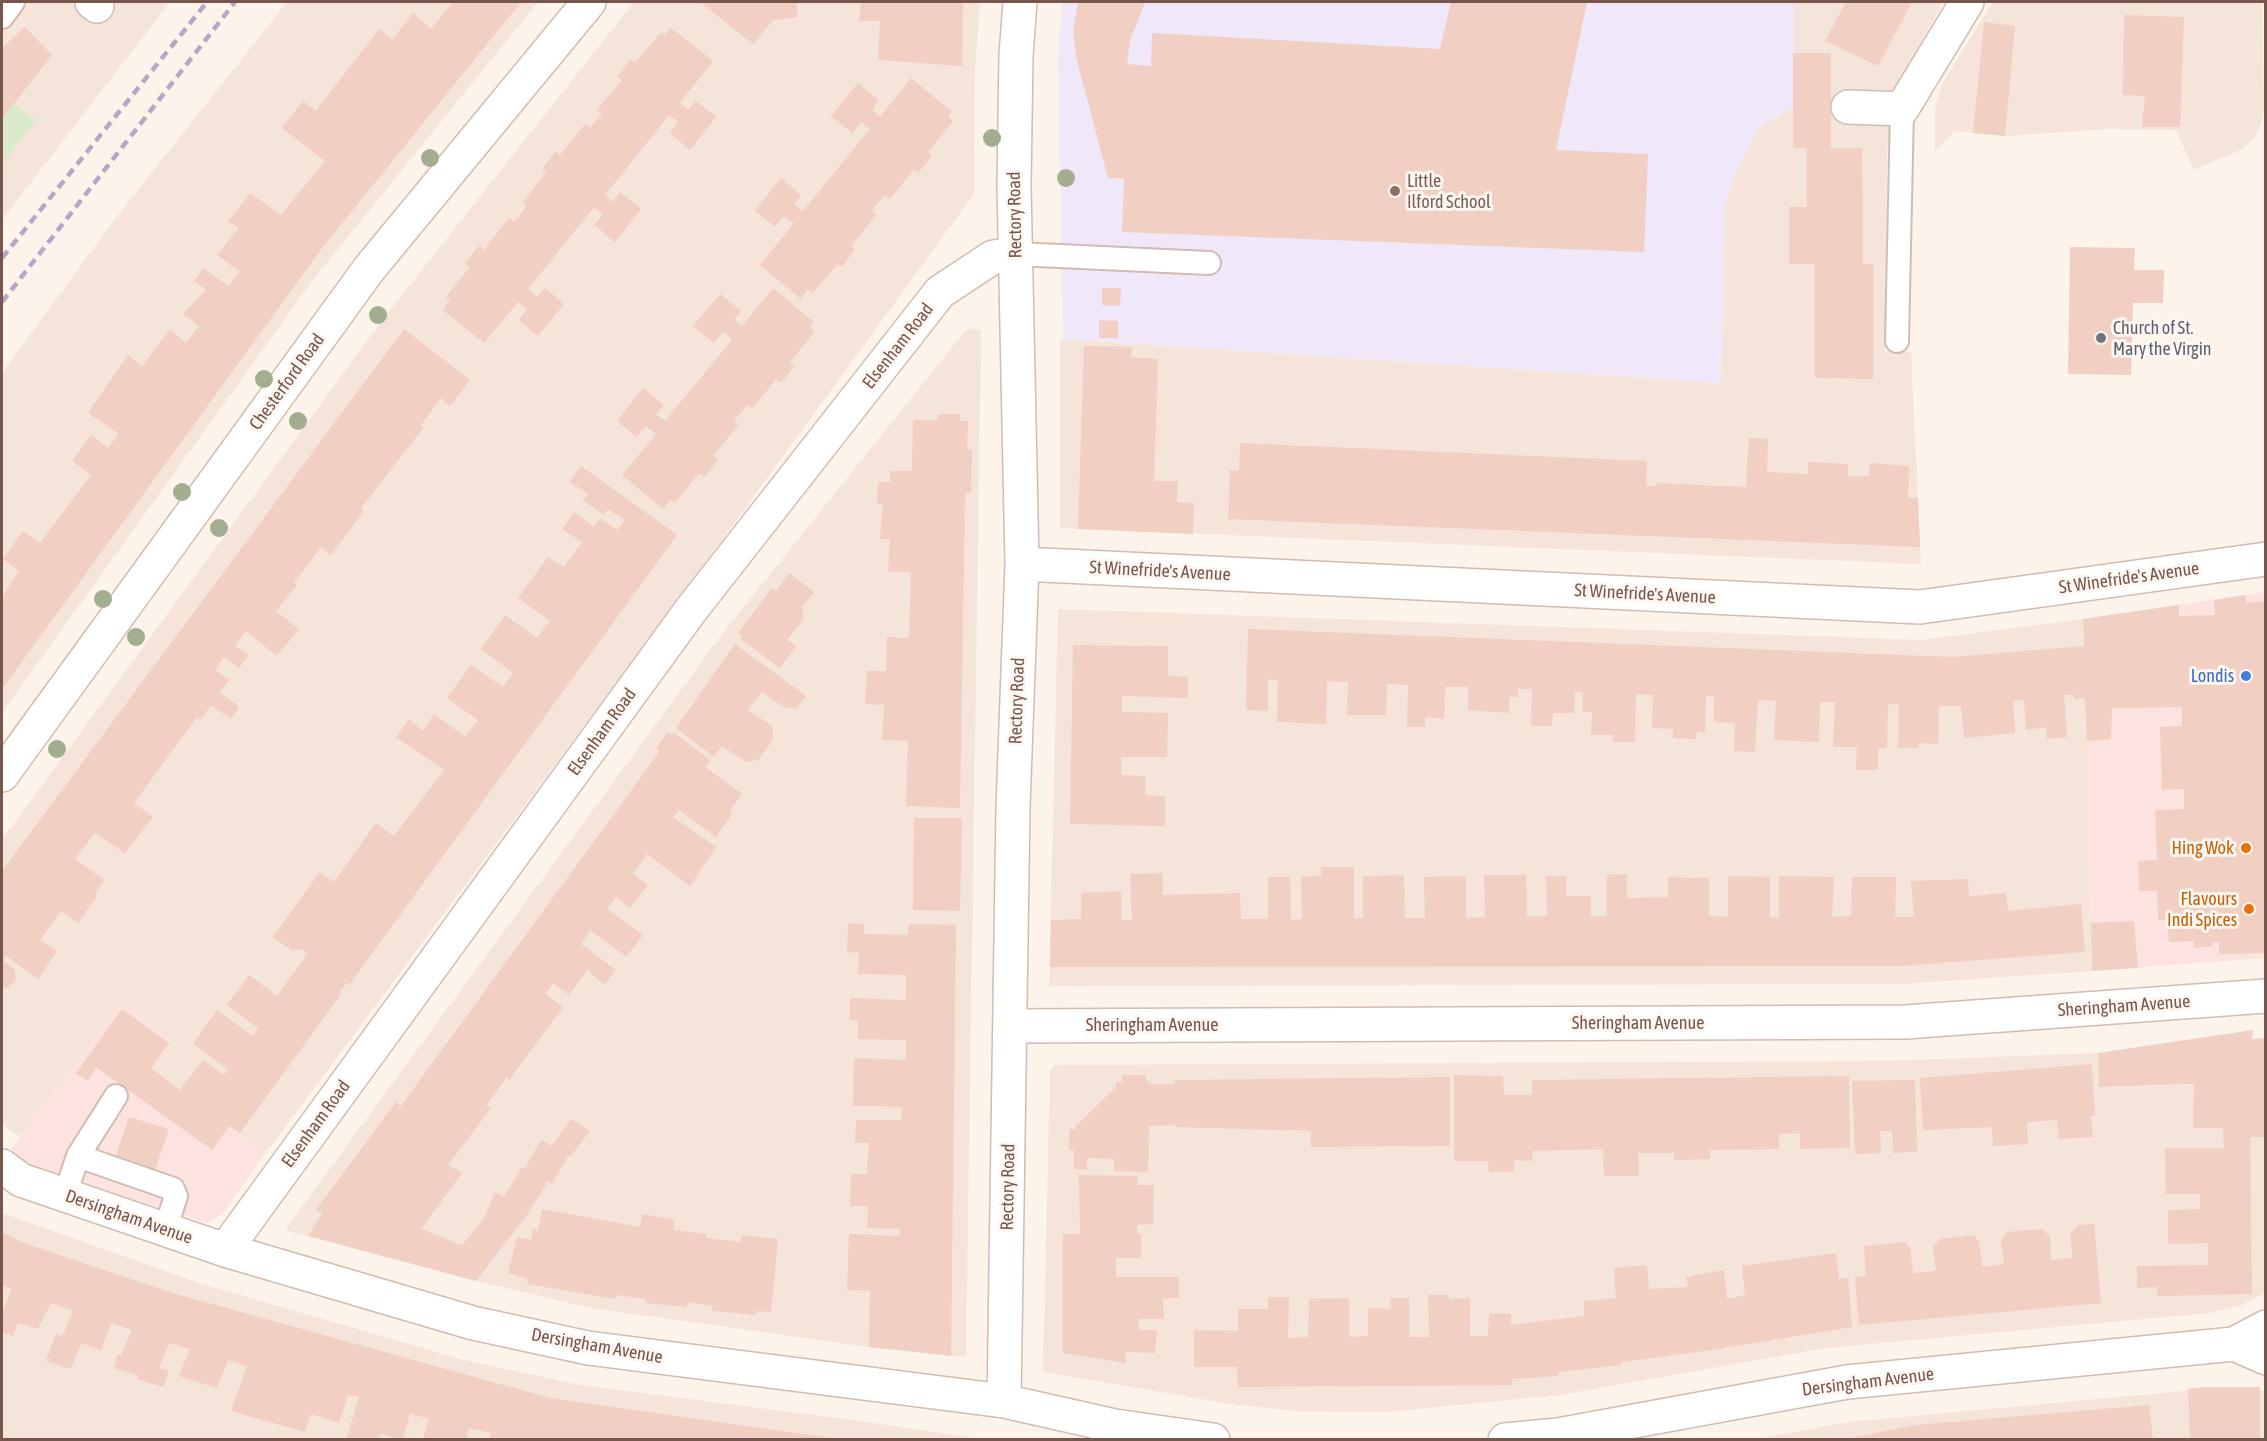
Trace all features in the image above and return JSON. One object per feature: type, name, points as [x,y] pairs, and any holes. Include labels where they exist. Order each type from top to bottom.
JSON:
[{"type":"street","name":"Chesterford Road","points":[[2,775],[369,269],[589,2]]},
{"type":"street","name":"Rectory Road","points":[[1004,1401],[1013,807],[1022,564],[1014,174],[1016,55],[1020,2]]},
{"type":"street","points":[[1848,107],[1902,109],[1967,2]]},
{"type":"street","name":"Elsenham Road","points":[[225,1250],[691,610],[940,292],[993,257],[1016,254]]},
{"type":"street","name":"St Winefride's Avenue","points":[[1022,564],[1920,607],[2265,559]]},
{"type":"street","name":"Sheringham Avenue","points":[[1010,1026],[1905,1023],[2265,996]]},
{"type":"street","name":"Dersingham Avenue","points":[[2,1166],[21,1180],[165,1230],[225,1250],[473,1323],[588,1348],[1004,1401],[1113,1433],[1213,1440]]},
{"type":"street","name":"Dersingham Avenue","points":[[1505,1440],[1558,1435],[1847,1382],[2234,1344],[2265,1327]]},
{"type":"street","name":"Dersingham Avenue","points":[[2234,1344],[2265,1358]]},
{"type":"lane","points":[[2,17],[14,2]]},
{"type":"lane","points":[[1897,341],[1902,109]]},
{"type":"lane","points":[[1016,254],[1209,263]]},
{"type":"lane","points":[[65,1195],[78,1156],[116,1096]]},
{"type":"lane","points":[[78,1156],[172,1189],[176,1196],[165,1230]]},
{"type":"shaded area","points":[[2,2],[170,2],[2,220]]},
{"type":"shaded area","points":[[287,2],[538,2],[312,281],[2,713],[2,373],[115,219]]},
{"type":"shaded area","points":[[634,2],[980,2],[975,68],[974,194],[708,559],[265,1154],[151,1068],[121,1003],[20,1137],[2,1124],[2,840],[383,319]]},
{"type":"shaded area","name":"Little Ilford School","points":[[1062,2],[1794,2],[1793,107],[1759,127],[1734,178],[1725,205],[1721,383],[1063,339],[1058,56]]},
{"type":"shaded area","points":[[1794,2],[1943,2],[1895,91],[1887,151],[1885,351],[1911,352],[1921,564],[1060,528],[1060,339],[1721,383],[1725,205],[1734,178],[1759,127],[1793,107]]},
{"type":"shaded area","points":[[1993,2],[2262,2],[2264,110],[2261,124],[2254,138],[2242,149],[2194,170],[2176,130],[2110,129],[2005,136],[1955,131],[1935,151],[1935,108],[1942,84]]},
{"type":"shaded area","points":[[974,328],[981,331],[966,1357],[869,1347],[591,1308],[476,1281],[285,1230],[722,634],[965,331]]},
{"type":"shaded area","points":[[2265,592],[2265,958],[2092,971],[2083,619]]},
{"type":"shaded area","points":[[1058,609],[1922,640],[2083,619],[2092,971],[1901,984],[1049,986]]},
{"type":"shaded area","points":[[121,1002],[171,1039],[151,1069],[265,1154],[222,1214],[207,1223],[39,1168],[9,1153]]},
{"type":"shaded area","points":[[2098,1053],[2099,1087],[2265,1083],[2265,1293],[2239,1306],[2210,1313],[1826,1348],[1560,1395],[1388,1412],[1297,1411],[1237,1405],[1043,1372],[1050,1071],[1055,1065],[1886,1061]]},
{"type":"shaded area","points":[[2,1213],[202,1284],[464,1360],[580,1385],[982,1439],[2,1440]]},
{"type":"shaded area","points":[[2206,1389],[2265,1391],[2265,1439],[1751,1440],[1849,1422]]},
{"type":"green space","points":[[14,103],[36,120],[2,165],[2,119]]},
{"type":"building","points":[[453,2],[521,2],[322,248],[2,689],[2,597],[19,571],[3,559],[23,531],[40,543],[91,475],[72,461],[91,435],[108,448],[119,434],[88,413],[128,355],[142,366],[170,329],[186,343],[199,326],[183,314],[206,290],[194,281],[203,268],[228,286],[240,272],[217,255],[239,228],[228,222],[250,193],[281,215],[325,161],[282,128],[303,101],[316,111],[379,29],[392,40],[413,13],[431,29]]},
{"type":"building","points":[[700,2],[797,2],[797,17],[774,19],[753,44]]},
{"type":"building","points":[[861,2],[963,2],[962,66],[878,60],[880,21],[859,21]]},
{"type":"building","name":"Little Ilford School","points":[[1078,2],[1145,2],[1130,40],[1127,64],[1151,66],[1152,33],[1440,49],[1451,2],[1587,2],[1556,150],[1648,154],[1644,252],[1122,232],[1124,179],[1108,178],[1076,57],[1073,32]]},
{"type":"building","points":[[1846,2],[1912,2],[1878,66],[1825,41]]},
{"type":"building","points":[[2124,15],[2184,17],[2180,127],[2142,127],[2145,96],[2123,95]]},
{"type":"building","points":[[1984,22],[2015,26],[2005,136],[1973,133]]},
{"type":"building","points":[[25,27],[52,55],[2,119],[2,48]]},
{"type":"building","points":[[671,28],[713,61],[680,103],[688,110],[696,101],[716,117],[690,150],[670,133],[678,122],[669,115],[605,195],[613,202],[620,192],[641,209],[615,242],[594,225],[603,214],[594,207],[528,289],[537,297],[545,288],[564,304],[538,336],[519,320],[527,309],[518,302],[484,343],[443,310],[450,300],[446,297],[470,267],[465,263],[479,246],[484,250],[509,218],[514,222],[527,206],[523,202],[546,172],[542,169],[556,151],[560,155],[585,124],[590,128],[602,114],[597,110],[622,80],[617,76],[631,59],[635,63],[661,32],[665,35]]},
{"type":"building","points":[[1793,53],[1831,53],[1831,148],[1862,148],[1863,264],[1873,264],[1873,379],[1815,378],[1815,264],[1789,264],[1789,207],[1807,207],[1807,148],[1793,148]]},
{"type":"building","points":[[911,78],[952,112],[948,117],[953,121],[928,152],[932,156],[918,173],[914,169],[890,199],[885,195],[877,204],[872,211],[876,215],[851,246],[855,249],[842,267],[837,264],[813,293],[808,289],[801,299],[760,265],[794,223],[784,216],[775,227],[755,211],[781,178],[801,195],[794,204],[803,211],[870,129],[861,122],[852,133],[831,116],[858,83],[879,100],[872,110],[880,117]]},
{"type":"building","name":"Church of St. Mary the Virgin","points":[[2070,247],[2135,248],[2134,270],[2164,270],[2163,303],[2133,303],[2131,375],[2068,374]]},
{"type":"building","points":[[773,288],[814,322],[810,327],[815,331],[790,362],[794,366],[781,383],[776,379],[752,409],[747,405],[734,421],[738,425],[713,456],[718,460],[704,477],[699,473],[675,503],[670,500],[663,509],[622,475],[656,434],[646,426],[637,437],[617,421],[643,388],[664,405],[656,414],[665,421],[732,340],[723,332],[714,343],[693,326],[720,294],[741,311],[734,320],[742,326]]},
{"type":"building","points":[[1102,288],[1121,288],[1120,306],[1102,305]]},
{"type":"building","points":[[1099,320],[1118,321],[1118,338],[1099,338]]},
{"type":"building","points":[[404,329],[470,380],[450,406],[441,398],[421,425],[424,427],[361,508],[364,511],[331,555],[321,547],[294,583],[297,585],[276,611],[299,629],[277,656],[246,631],[235,646],[249,655],[239,668],[224,657],[215,670],[229,680],[220,692],[239,707],[231,719],[211,705],[200,720],[197,717],[134,803],[153,817],[125,853],[95,833],[75,859],[104,880],[95,894],[97,896],[78,923],[61,911],[40,940],[57,951],[38,979],[6,956],[3,961],[14,969],[16,979],[9,987],[2,988],[2,871]]},
{"type":"building","points":[[1084,346],[1132,347],[1131,357],[1158,359],[1154,481],[1178,481],[1177,502],[1194,503],[1193,534],[1078,529]]},
{"type":"building","points":[[938,414],[960,414],[960,421],[968,421],[967,450],[972,450],[971,493],[965,493],[960,808],[906,806],[908,741],[882,740],[884,705],[865,704],[867,671],[886,671],[887,637],[909,638],[911,572],[888,572],[890,539],[880,539],[883,504],[877,504],[878,482],[890,482],[890,471],[912,471],[913,420],[938,420]]},
{"type":"building","points":[[1749,438],[1768,439],[1767,472],[1808,474],[1808,462],[1848,464],[1848,476],[1869,476],[1870,463],[1909,466],[1908,498],[1918,498],[1920,547],[1228,519],[1230,470],[1239,471],[1240,443],[1647,461],[1646,486],[1656,486],[1657,483],[1746,487]]},
{"type":"building","points":[[581,466],[677,535],[349,985],[346,983],[339,993],[341,994],[240,1133],[229,1126],[212,1150],[96,1067],[88,1081],[76,1073],[122,1009],[169,1043],[151,1068],[180,1090],[203,1060],[224,1075],[228,1069],[193,1044],[217,1010],[253,1036],[258,1028],[227,1005],[249,975],[277,996],[308,953],[301,949],[292,951],[273,937],[320,872],[334,882],[376,823],[394,836],[444,770],[396,737],[409,719],[423,731],[434,714],[465,737],[478,720],[447,698],[471,665],[503,687],[513,673],[481,649],[505,615],[537,638],[550,621],[518,598],[548,557],[564,567],[582,542],[562,529],[574,512],[594,527],[600,518],[617,530],[625,520],[608,509],[604,515],[583,500],[588,494],[570,482]]},
{"type":"building","points":[[789,573],[814,592],[802,607],[804,619],[787,640],[796,646],[780,668],[741,639],[743,637],[738,633],[772,588],[776,591]]},
{"type":"building","points":[[2245,595],[2246,603],[2265,601],[2265,953],[2219,954],[2219,942],[2213,942],[2212,946],[2194,948],[2194,941],[2169,942],[2167,920],[2158,920],[2157,891],[2139,891],[2138,861],[2157,860],[2155,810],[2184,809],[2184,789],[2162,790],[2160,727],[2182,726],[2182,707],[2112,708],[2111,739],[2087,741],[2085,698],[2074,699],[2075,695],[2064,695],[2067,737],[2047,739],[2046,727],[2026,730],[2024,700],[2013,701],[2015,733],[1964,738],[1961,706],[1939,706],[1938,744],[1919,743],[1918,748],[1898,748],[1899,705],[1888,704],[1887,748],[1878,748],[1878,770],[1856,770],[1857,747],[1833,747],[1835,702],[1820,702],[1819,742],[1774,740],[1776,701],[1758,700],[1755,752],[1734,751],[1735,723],[1714,722],[1714,697],[1706,696],[1705,732],[1697,732],[1696,739],[1673,738],[1673,729],[1652,728],[1653,695],[1636,694],[1635,742],[1613,742],[1613,735],[1591,735],[1592,712],[1583,712],[1583,692],[1575,692],[1574,713],[1553,713],[1552,726],[1531,726],[1532,689],[1518,689],[1518,697],[1509,697],[1509,713],[1468,710],[1468,687],[1445,687],[1444,719],[1425,717],[1425,727],[1407,727],[1408,685],[1387,684],[1386,715],[1347,715],[1348,682],[1327,681],[1326,724],[1277,722],[1278,680],[1268,679],[1268,711],[1246,710],[1248,629],[1952,657],[2084,646],[2083,619],[2179,605],[2179,616],[2215,615],[2214,600]]},
{"type":"building","points":[[735,644],[806,696],[796,708],[785,708],[762,692],[748,710],[772,726],[773,740],[758,760],[746,762],[722,746],[714,757],[676,728]]},
{"type":"building","points":[[1073,645],[1168,646],[1168,676],[1188,677],[1188,698],[1122,696],[1122,712],[1168,713],[1167,757],[1121,757],[1121,775],[1145,776],[1145,795],[1165,796],[1165,826],[1070,824]]},
{"type":"building","points":[[668,732],[671,735],[673,732],[710,760],[705,767],[742,794],[730,810],[733,813],[716,837],[679,810],[673,817],[716,847],[690,886],[647,854],[633,874],[648,885],[630,908],[616,897],[607,909],[643,935],[626,957],[590,930],[581,944],[616,970],[604,985],[587,970],[569,995],[553,983],[545,994],[563,1007],[509,1080],[507,1077],[486,1106],[491,1108],[448,1165],[462,1173],[421,1229],[462,1245],[483,1220],[495,1192],[504,1197],[522,1167],[525,1168],[541,1140],[552,1146],[571,1119],[590,1131],[570,1157],[568,1156],[552,1184],[548,1181],[529,1212],[476,1281],[308,1236],[322,1214],[316,1210],[396,1102],[401,1106],[660,751],[656,748]]},
{"type":"building","points":[[914,818],[962,818],[960,911],[913,910]]},
{"type":"building","points":[[1321,867],[1354,867],[1354,918],[1363,918],[1363,876],[1404,875],[1405,918],[1425,918],[1424,877],[1466,876],[1466,918],[1485,917],[1484,875],[1526,875],[1527,916],[1547,916],[1546,876],[1566,876],[1566,896],[1591,896],[1591,916],[1607,916],[1607,875],[1627,874],[1627,898],[1668,897],[1668,877],[1709,878],[1709,916],[1728,917],[1728,876],[1770,877],[1770,917],[1779,918],[1779,876],[1834,877],[1832,917],[1851,916],[1852,877],[1896,877],[1895,917],[1914,917],[1911,881],[1968,879],[1969,896],[2006,893],[2008,911],[2081,904],[2085,952],[1901,966],[1050,967],[1051,920],[1081,919],[1081,893],[1121,891],[1121,920],[1132,920],[1130,874],[1163,873],[1163,895],[1240,893],[1241,919],[1268,919],[1268,877],[1290,877],[1291,920],[1302,919],[1301,877],[1321,876]]},
{"type":"building","points":[[2134,921],[2138,968],[2092,971],[2091,923]]},
{"type":"building","points":[[848,923],[864,924],[864,934],[908,935],[909,924],[956,925],[951,1356],[869,1347],[870,1291],[847,1290],[849,1234],[899,1236],[900,1229],[867,1228],[868,1206],[850,1206],[851,1174],[867,1174],[869,1143],[855,1143],[856,1120],[901,1120],[902,1107],[853,1106],[854,1058],[906,1060],[906,1040],[858,1039],[858,1020],[850,1020],[850,998],[906,1000],[906,975],[858,974],[859,953],[847,952]]},
{"type":"building","points":[[2253,1030],[2252,1039],[2265,1038],[2265,1137],[2250,1137],[2252,1294],[2157,1296],[2157,1287],[2137,1288],[2137,1266],[2208,1265],[2208,1243],[2168,1244],[2168,1210],[2200,1209],[2200,1194],[2166,1194],[2165,1148],[2224,1148],[2223,1128],[2193,1128],[2194,1084],[2099,1087],[2098,1053]]},
{"type":"building","points":[[2092,1064],[2095,1116],[2091,1116],[2093,1137],[2059,1139],[2057,1120],[2027,1122],[2028,1144],[1993,1146],[1992,1127],[1923,1130],[1920,1078]]},
{"type":"building","points":[[1122,1075],[1146,1075],[1146,1081],[1150,1084],[1175,1084],[1175,1080],[1450,1077],[1450,1146],[1311,1147],[1311,1131],[1176,1127],[1176,1125],[1149,1126],[1148,1172],[1114,1171],[1114,1159],[1087,1158],[1087,1170],[1074,1169],[1074,1151],[1069,1149],[1069,1129],[1076,1129],[1076,1123],[1078,1124],[1116,1087],[1116,1082],[1122,1082]]},
{"type":"building","points":[[1454,1075],[1503,1076],[1504,1095],[1532,1095],[1532,1080],[1849,1076],[1850,1148],[1800,1149],[1800,1133],[1779,1134],[1779,1149],[1710,1150],[1710,1159],[1674,1160],[1674,1153],[1638,1153],[1639,1176],[1604,1176],[1603,1149],[1533,1151],[1532,1161],[1515,1160],[1513,1172],[1489,1172],[1488,1161],[1454,1161]]},
{"type":"building","points":[[1915,1080],[1917,1152],[1893,1153],[1892,1131],[1880,1131],[1881,1153],[1855,1154],[1852,1081]]},
{"type":"building","points":[[129,1117],[169,1129],[155,1170],[115,1158]]},
{"type":"building","points":[[1079,1175],[1138,1176],[1137,1185],[1154,1185],[1153,1224],[1137,1225],[1137,1234],[1141,1234],[1141,1258],[1116,1258],[1116,1277],[1179,1277],[1179,1298],[1163,1299],[1164,1319],[1139,1319],[1138,1330],[1157,1330],[1155,1353],[1125,1352],[1126,1363],[1063,1353],[1063,1234],[1080,1234]]},
{"type":"building","points":[[542,1209],[640,1227],[643,1214],[675,1220],[673,1230],[706,1234],[706,1238],[741,1242],[741,1235],[778,1239],[771,1312],[756,1311],[756,1315],[712,1311],[712,1306],[687,1302],[687,1307],[645,1303],[646,1299],[617,1295],[616,1299],[527,1284],[528,1279],[508,1273],[517,1237],[531,1240],[533,1229],[538,1230]]},
{"type":"building","points":[[2094,1224],[2101,1303],[1859,1325],[1855,1277],[1866,1276],[1864,1246],[1905,1242],[1910,1248],[1913,1273],[1936,1271],[1933,1246],[1940,1239],[1974,1235],[1979,1242],[1983,1267],[2004,1264],[2001,1241],[2007,1232],[2042,1229],[2050,1236],[2051,1260],[2073,1258],[2070,1235],[2078,1225]]},
{"type":"building","points":[[2,1232],[21,1242],[169,1292],[550,1398],[845,1440],[489,1440],[491,1433],[469,1428],[466,1440],[423,1440],[429,1419],[410,1413],[403,1440],[380,1434],[379,1440],[346,1440],[359,1397],[348,1395],[339,1423],[311,1414],[305,1432],[231,1411],[247,1366],[228,1360],[217,1388],[179,1376],[190,1349],[169,1343],[159,1368],[169,1371],[163,1387],[137,1379],[138,1375],[114,1368],[118,1354],[121,1356],[132,1330],[111,1323],[101,1350],[81,1343],[71,1369],[46,1361],[56,1333],[62,1337],[73,1311],[51,1303],[38,1329],[18,1323],[13,1336],[2,1332],[2,1312],[12,1289],[2,1285]]},
{"type":"building","points":[[1836,1253],[1839,1279],[1848,1278],[1852,1327],[1622,1362],[1621,1365],[1558,1372],[1559,1376],[1512,1379],[1512,1385],[1238,1387],[1237,1367],[1194,1367],[1194,1330],[1238,1331],[1238,1309],[1268,1309],[1268,1297],[1289,1297],[1288,1338],[1308,1337],[1309,1299],[1349,1298],[1349,1337],[1368,1336],[1368,1308],[1391,1309],[1390,1298],[1409,1298],[1409,1337],[1429,1337],[1428,1295],[1449,1295],[1449,1299],[1470,1298],[1470,1336],[1488,1336],[1489,1313],[1511,1314],[1511,1325],[1584,1316],[1584,1301],[1616,1298],[1614,1268],[1647,1265],[1649,1289],[1688,1287],[1686,1277],[1724,1270],[1727,1299],[1745,1295],[1742,1266]]},
{"type":"building","points":[[2260,1387],[2260,1440],[2190,1440],[2188,1389]]},
{"type":"building","points":[[2149,1405],[2153,1440],[1841,1440],[1916,1425]]},
{"type":"railway","points":[[2,258],[207,2]]},
{"type":"railway","points":[[2,302],[235,2]]},
{"type":"place","name":"Little Ilford School","points":[[1395,191]]},
{"type":"place","name":"Church of St. Mary the Virgin","points":[[2101,338]]},
{"type":"place","name":"Londis","points":[[2246,676]]},
{"type":"place","name":"Hing Wok","points":[[2246,848]]},
{"type":"place","name":"Flavours Indi Spices","points":[[2249,909]]}]
